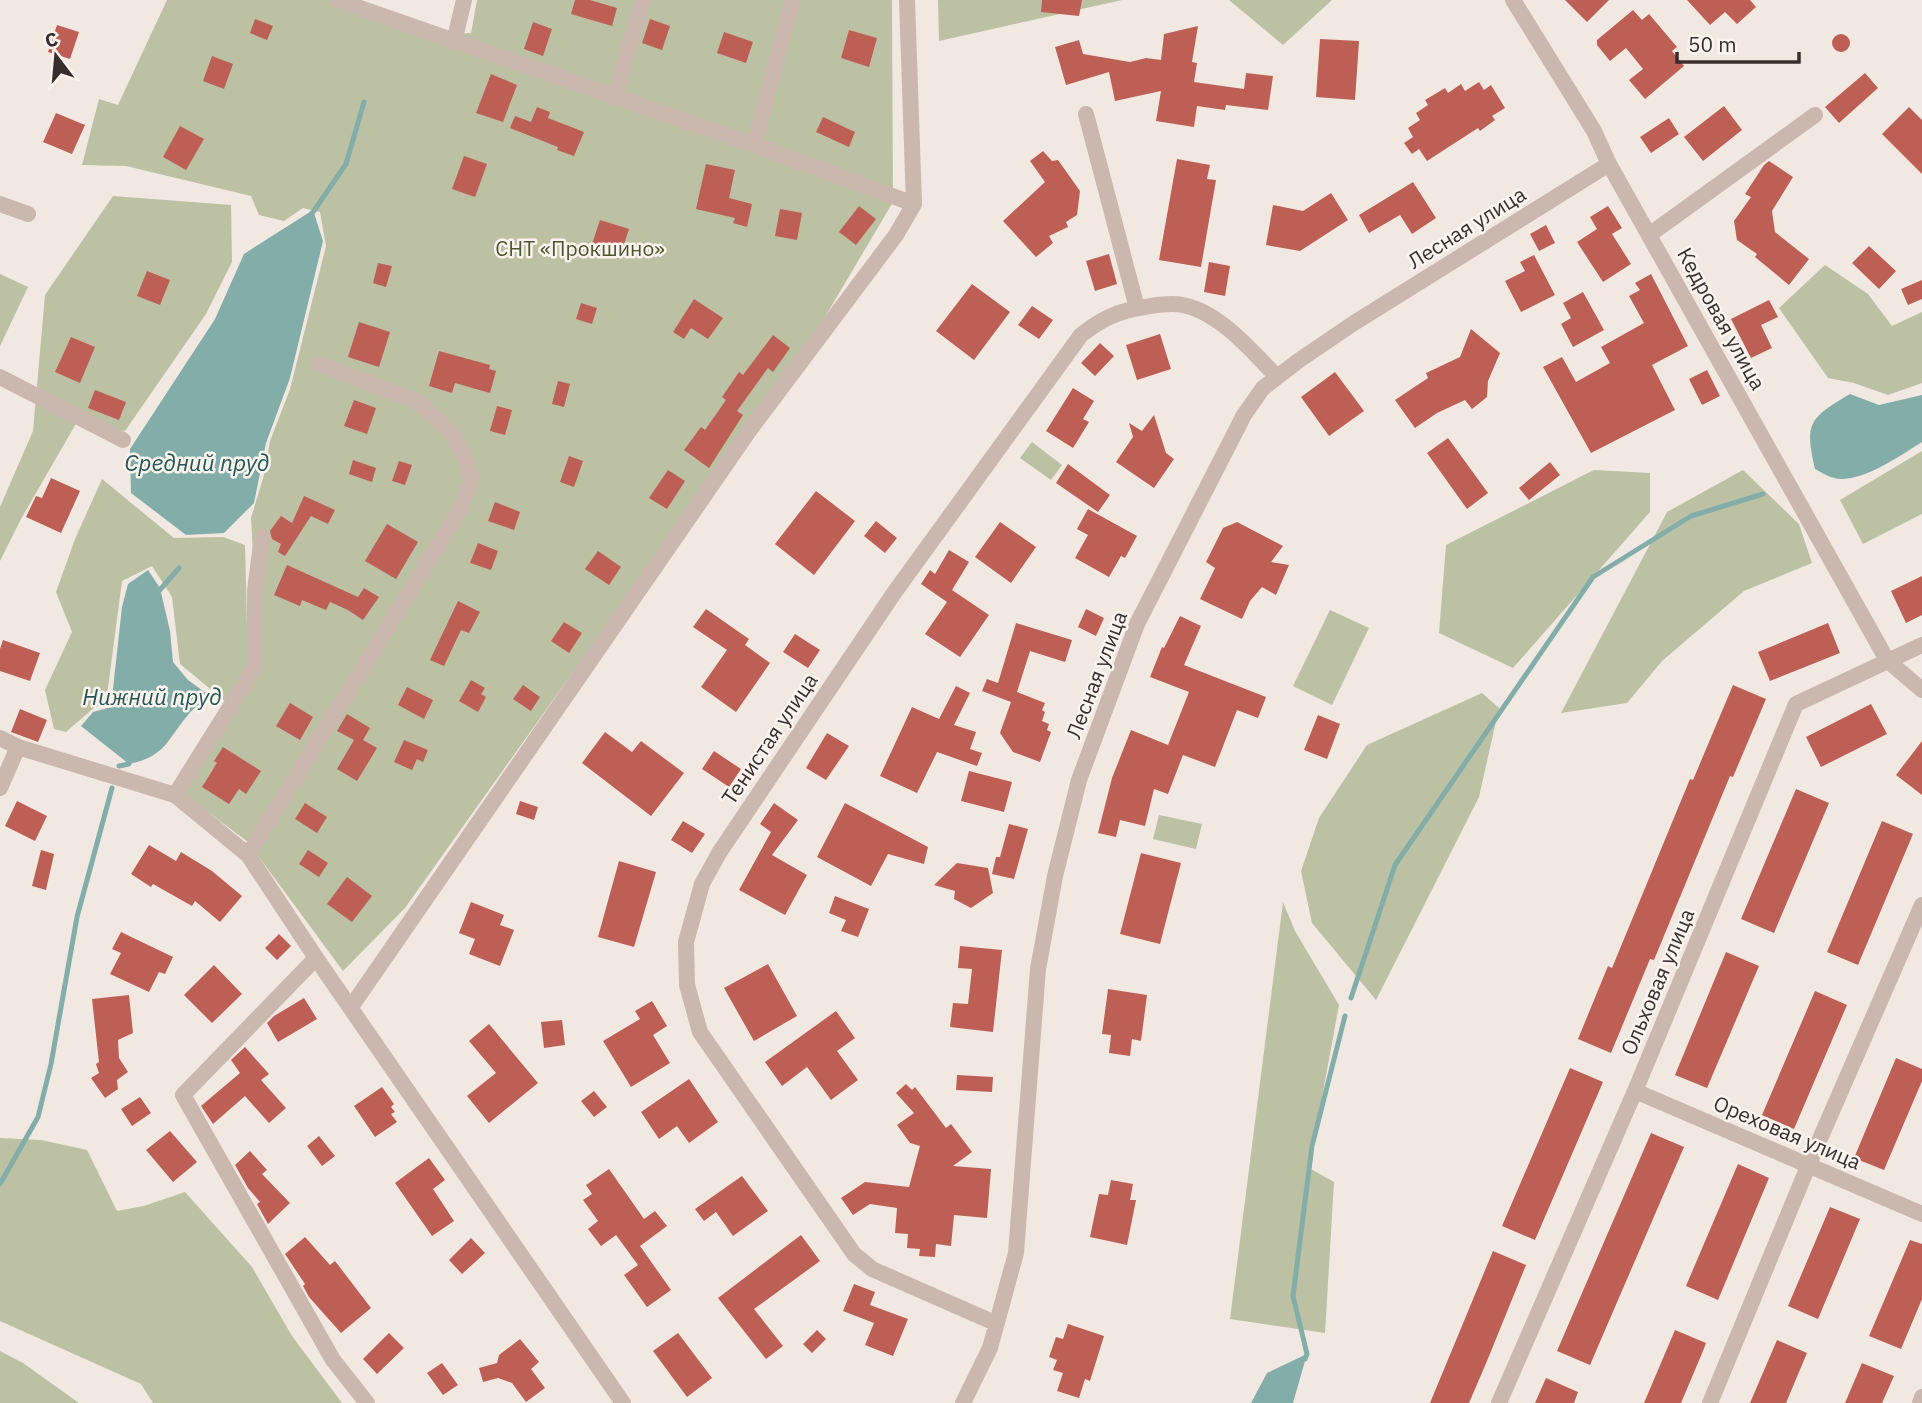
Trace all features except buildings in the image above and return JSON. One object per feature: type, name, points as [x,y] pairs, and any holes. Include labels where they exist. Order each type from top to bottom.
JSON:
[{"type":"street","points":[[337,0],[754,145],[914,204]]},
{"type":"street","points":[[454,41],[464,0]]},
{"type":"street","points":[[614,98],[643,0]]},
{"type":"street","points":[[754,145],[793,0]]},
{"type":"street","points":[[351,1007],[749,431],[896,235],[914,204],[907,0]]},
{"type":"street","name":"Кедровая улица","points":[[1513,0],[1594,131],[1609,164],[1887,660]]},
{"type":"street","points":[[1086,114],[1137,308]]},
{"type":"street","points":[[1649,235],[1815,115]]},
{"type":"street","name":"Лесная улица","points":[[963,1403],[990,1348],[1016,1253],[1038,969],[1055,876],[1079,780],[1137,624],[1244,415],[1263,388],[1354,323],[1609,164]]},
{"type":"street","points":[[0,205],[28,214]]},
{"type":"street","name":"Тенистая улица","points":[[995,1323],[872,1269],[854,1254],[700,1032],[687,985],[686,943],[702,884],[719,853],[894,593],[1081,335],[1103,318],[1137,308],[1174,303],[1200,311],[1226,327],[1277,377]]},
{"type":"street","points":[[248,855],[463,505],[471,478],[453,433],[418,402],[319,364]]},
{"type":"street","points":[[0,377],[123,440]]},
{"type":"street","points":[[176,795],[255,667],[255,590],[262,537]]},
{"type":"street","name":"Ольховая улица","points":[[1499,1403],[1635,1091],[1796,704],[1922,645]]},
{"type":"street","points":[[1887,660],[1922,690]]},
{"type":"street","points":[[0,738],[18,747],[176,795],[248,855],[623,1403]]},
{"type":"street","points":[[0,788],[18,747]]},
{"type":"street","points":[[1710,1403],[1809,1164],[1922,905]]},
{"type":"street","points":[[316,958],[183,1095],[333,1360],[366,1403]]},
{"type":"street","name":"Ореховая улица","points":[[1635,1091],[1922,1214]]},
{"type":"street","points":[[1920,1403],[1922,1397]]},
{"type":"green space","name":"СНТ «Прокшино»","points":[[167,0],[360,0],[448,34],[471,33],[477,0],[892,0],[893,202],[822,322],[405,908],[343,971],[248,842],[184,794],[259,663],[251,518],[264,475],[270,441],[290,389],[326,246],[320,212],[303,208],[284,221],[259,215],[251,196],[126,166],[82,165],[99,99],[118,105]]},
{"type":"green space","points":[[938,0],[1122,0],[939,41]]},
{"type":"green space","points":[[1229,0],[1332,0],[1283,45]]},
{"type":"green space","points":[[113,196],[231,205],[232,262],[206,314],[125,431],[77,422],[0,561],[0,507],[33,431],[45,295]]},
{"type":"green space","points":[[1825,265],[1868,294],[1892,326],[1922,312],[1922,383],[1888,395],[1854,383],[1828,378],[1779,308]]},
{"type":"green space","points":[[0,274],[28,287],[0,346]]},
{"type":"green space","points":[[1032,442],[1062,465],[1051,480],[1020,458]]},
{"type":"green space","points":[[1922,451],[1922,514],[1863,544],[1840,500]]},
{"type":"green space","points":[[1594,470],[1650,473],[1650,512],[1513,668],[1439,633],[1446,545]]},
{"type":"green space","points":[[1743,470],[1799,524],[1812,563],[1744,591],[1662,661],[1627,703],[1561,713],[1667,512]]},
{"type":"green space","points":[[102,479],[174,538],[223,537],[245,545],[248,667],[226,702],[180,664],[172,597],[152,566],[122,581],[106,703],[95,707],[66,732],[54,729],[45,690],[72,632],[56,592],[75,539]]},
{"type":"green space","points":[[1330,610],[1369,628],[1332,705],[1293,686]]},
{"type":"green space","points":[[1482,693],[1499,708],[1479,797],[1376,1000],[1312,923],[1301,871],[1319,818],[1367,745]]},
{"type":"green space","points":[[1159,815],[1202,824],[1196,849],[1153,839]]},
{"type":"green space","points":[[1283,902],[1295,931],[1339,1005],[1309,1168],[1334,1182],[1325,1333],[1230,1319]]},
{"type":"green space","points":[[0,1138],[41,1140],[87,1150],[117,1211],[144,1206],[185,1192],[252,1267],[292,1336],[342,1403],[153,1403],[141,1384],[0,1321]]},
{"type":"green space","points":[[0,1351],[23,1363],[79,1403],[0,1403]]},
{"type":"water","name":"Средний пруд","points":[[313,210],[323,241],[290,378],[266,443],[254,503],[224,533],[186,535],[131,493],[130,449],[215,319],[244,254]]},
{"type":"water","points":[[1850,394],[1879,405],[1922,395],[1922,442],[1883,466],[1851,478],[1834,478],[1815,469],[1810,441],[1813,423],[1826,409]]},
{"type":"water","name":"Нижний пруд","points":[[148,570],[160,588],[170,631],[173,662],[188,680],[210,696],[190,712],[158,752],[129,764],[81,726],[93,712],[111,707],[122,607],[128,584]]},
{"type":"water","points":[[1307,1354],[1293,1403],[1251,1403],[1267,1373]]},
{"type":"waterway","points":[[311,215],[346,164],[364,102]]},
{"type":"waterway","points":[[1351,998],[1395,865],[1593,577],[1691,516],[1763,494]]},
{"type":"waterway","points":[[158,592],[179,568]]},
{"type":"waterway","points":[[119,766],[129,764],[131,758]]},
{"type":"waterway","points":[[0,1184],[38,1117],[51,1064],[77,917],[112,788]]},
{"type":"waterway","points":[[1305,1359],[1307,1354],[1293,1296],[1312,1146],[1345,1016]]}]
